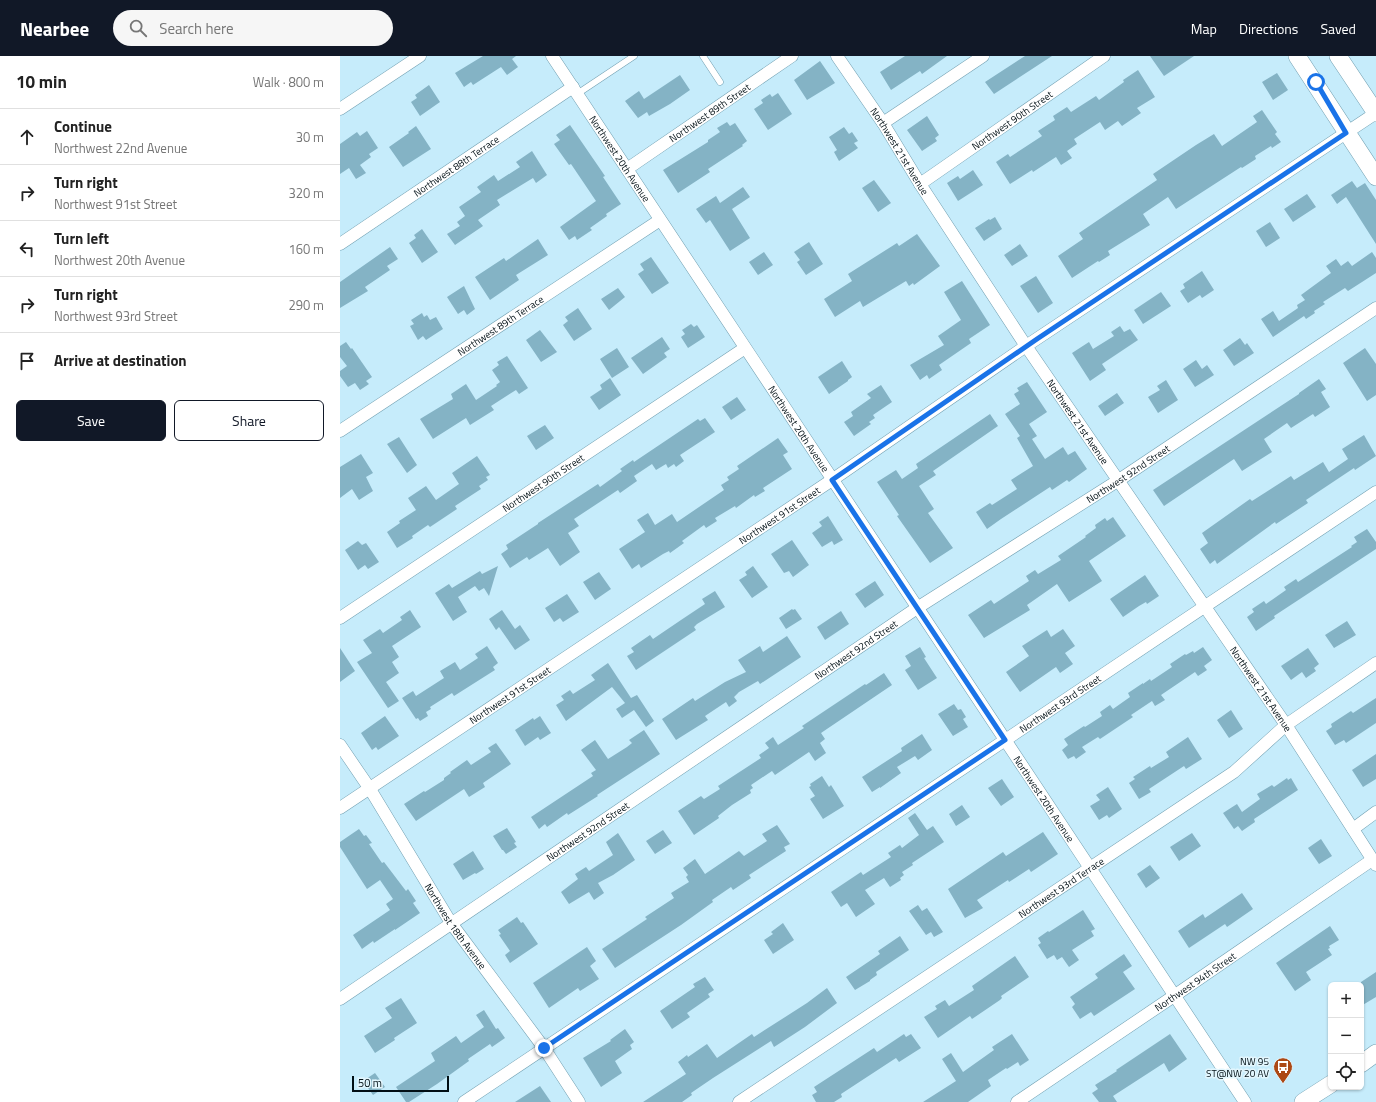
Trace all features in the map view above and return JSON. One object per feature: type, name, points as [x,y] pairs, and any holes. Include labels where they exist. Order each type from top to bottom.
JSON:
[{"type":"main road","points":[[1297,56],[1316,82],[1346,133],[1376,177]]},
{"type":"main road","points":[[1338,56],[1376,113]]},
{"type":"main road","points":[[1364,1062],[1376,1054]]},
{"type":"main road","points":[[1304,1102],[1328,1086]]},
{"type":"street","points":[[340,109],[420,56]]},
{"type":"street","name":"Northwest 20th Avenue","points":[[552,56],[1245,1102]]},
{"type":"street","name":"Northwest 89th Street","points":[[627,169],[792,56]]},
{"type":"street","name":"Northwest 21st Avenue","points":[[837,56],[883,123],[920,184],[1026,346],[1286,725],[1374,862]]},
{"type":"street","points":[[883,123],[983,56]]},
{"type":"street","name":"Northwest 90th Street","points":[[920,184],[1104,56]]},
{"type":"street","name":"Northwest 88th Terrace","points":[[340,244],[575,90]]},
{"type":"street","name":"Northwest 91st Street","points":[[340,808],[832,480],[1026,346],[1376,113]]},
{"type":"street","name":"Northwest 89th Terrace","points":[[340,431],[660,220]]},
{"type":"street","name":"Northwest 92nd Street","points":[[340,999],[450,923],[917,608],[1119,480],[1376,308]]},
{"type":"street","name":"Northwest 90th Street","points":[[340,618],[745,348]]},
{"type":"street","name":"Northwest 93rd Street","points":[[464,1102],[1376,492]]},
{"type":"street","name":"Northwest 93rd Terrace","points":[[739,1102],[1234,772],[1286,725],[1376,663]]},
{"type":"street","name":"Northwest 18th Avenue","points":[[340,745],[370,788],[450,923],[544,1048],[579,1102]]},
{"type":"street","points":[[1353,829],[1376,812]]},
{"type":"street","name":"Northwest 94th Street","points":[[1017,1102],[1374,862]]},
{"type":"lane","points":[[575,90],[634,56]]},
{"type":"lane","points":[[703,56],[720,82]]},
{"type":"building","points":[[483,56],[516,56],[512,59],[518,67],[507,75],[501,67],[473,85],[471,82],[464,87],[455,73]]},
{"type":"building","points":[[905,56],[947,56],[922,74],[920,71],[891,90],[880,72]]},
{"type":"building","points":[[1025,56],[1052,56],[994,94],[985,82]]},
{"type":"building","points":[[1150,56],[1194,56],[1164,76]]},
{"type":"building","points":[[820,61],[835,83],[807,100],[794,80]]},
{"type":"building","points":[[1138,70],[1155,97],[1137,108],[1141,113],[1122,126],[1118,121],[1105,130],[1100,122],[1074,139],[1077,144],[1067,151],[1072,158],[1061,165],[1056,157],[1033,172],[1032,170],[1010,184],[996,162],[1008,154],[1010,157],[1042,136],[1038,131],[1055,120],[1053,116],[1067,107],[1071,112],[1096,96],[1099,100],[1124,82],[1123,80]]},
{"type":"building","points":[[1277,73],[1288,90],[1273,100],[1262,82]]},
{"type":"building","points":[[680,75],[690,90],[649,116],[647,112],[638,118],[625,101],[639,91],[644,99]]},
{"type":"building","points":[[429,85],[440,102],[420,116],[411,102],[417,98],[415,95]]},
{"type":"building","points":[[778,93],[792,114],[768,130],[754,109],[763,103],[761,100],[770,94],[772,97]]},
{"type":"building","points":[[1262,110],[1277,132],[1275,134],[1281,142],[1272,148],[1271,146],[1255,156],[1256,159],[1176,209],[1168,197],[1143,214],[1150,225],[1108,251],[1110,255],[1072,278],[1058,256],[1083,239],[1079,233],[1157,180],[1153,174],[1196,145],[1214,134],[1222,146],[1257,122],[1253,116]]},
{"type":"building","points":[[927,116],[939,135],[935,138],[937,141],[922,151],[907,130]]},
{"type":"building","points":[[727,122],[730,126],[735,123],[747,141],[742,145],[743,146],[708,169],[710,172],[678,193],[663,170],[708,142],[708,140],[720,132],[717,128]]},
{"type":"building","points":[[570,125],[605,176],[603,177],[621,204],[606,214],[607,216],[590,228],[592,230],[577,240],[575,236],[569,240],[560,227],[596,201],[571,164],[569,165],[554,144],[560,140],[556,135]]},
{"type":"building","points":[[416,126],[431,149],[403,167],[389,147],[409,133],[408,132]]},
{"type":"building","points":[[844,127],[849,134],[852,132],[858,141],[854,143],[858,148],[839,161],[834,152],[837,150],[829,137]]},
{"type":"building","points":[[367,131],[378,148],[369,154],[371,157],[360,165],[366,173],[356,179],[349,168],[340,174],[340,144],[357,132],[360,136]]},
{"type":"building","points":[[532,151],[547,175],[536,183],[533,178],[497,200],[500,205],[478,220],[483,226],[455,245],[447,234],[460,226],[457,222],[465,216],[459,207],[481,192],[477,187],[494,175],[498,181],[520,167],[516,162]]},
{"type":"building","points":[[973,170],[983,185],[958,201],[947,183],[958,176],[960,179]]},
{"type":"building","points":[[874,180],[891,203],[878,212],[862,188]]},
{"type":"building","points":[[1352,181],[1357,188],[1365,183],[1376,200],[1376,244],[1346,197],[1337,204],[1331,195]]},
{"type":"building","points":[[743,187],[750,197],[732,209],[750,238],[730,251],[710,220],[706,223],[696,209],[716,196],[720,203]]},
{"type":"building","points":[[1307,194],[1316,207],[1293,222],[1284,209]]},
{"type":"building","points":[[995,217],[1002,229],[984,241],[975,228]]},
{"type":"building","points":[[1270,222],[1280,238],[1266,247],[1256,231]]},
{"type":"building","points":[[422,229],[438,252],[422,263],[409,243],[416,238],[414,235]]},
{"type":"building","points":[[917,234],[940,266],[914,285],[913,283],[909,286],[906,281],[863,307],[860,301],[835,317],[824,299],[852,281],[848,274],[897,243],[899,246]]},
{"type":"building","points":[[538,239],[548,255],[516,275],[519,280],[490,300],[475,277],[504,258],[506,261]]},
{"type":"building","points":[[809,242],[823,264],[806,275],[797,262],[800,260],[794,252]]},
{"type":"building","points":[[1020,244],[1028,256],[1012,266],[1004,255]]},
{"type":"building","points":[[390,247],[398,259],[387,266],[390,270],[365,287],[368,291],[340,308],[340,282]]},
{"type":"building","points":[[764,252],[773,265],[758,275],[749,262]]},
{"type":"building","points":[[1372,252],[1376,258],[1376,273],[1348,291],[1345,288],[1323,302],[1325,304],[1314,311],[1315,313],[1306,319],[1304,316],[1273,337],[1261,319],[1273,311],[1279,321],[1298,308],[1297,305],[1305,300],[1301,295],[1331,273],[1326,266],[1336,259],[1341,266],[1348,261],[1352,266]]},
{"type":"building","points":[[651,257],[669,283],[652,294],[638,274],[644,270],[640,264]]},
{"type":"building","points":[[1202,271],[1214,290],[1202,298],[1200,295],[1188,303],[1180,291],[1185,288],[1183,284]]},
{"type":"building","points":[[1036,276],[1053,303],[1038,313],[1020,286]]},
{"type":"building","points":[[962,281],[990,325],[969,339],[971,343],[939,365],[942,370],[929,379],[927,375],[920,380],[910,365],[944,345],[938,336],[961,320],[944,292]]},
{"type":"building","points":[[464,286],[475,309],[467,315],[464,310],[458,314],[447,297]]},
{"type":"building","points":[[618,288],[625,297],[609,310],[601,299]]},
{"type":"building","points":[[1161,292],[1171,306],[1143,324],[1134,310]]},
{"type":"building","points":[[578,308],[592,329],[574,341],[563,325],[568,321],[565,317]]},
{"type":"building","points":[[422,313],[424,317],[427,315],[430,320],[436,317],[443,329],[426,340],[423,336],[418,340],[410,326],[414,324],[411,320]]},
{"type":"building","points":[[691,324],[694,327],[697,325],[705,337],[688,348],[681,337],[685,334],[682,330]]},
{"type":"building","points":[[1120,326],[1124,332],[1130,329],[1138,340],[1102,364],[1106,370],[1090,381],[1072,353],[1089,342],[1093,349],[1114,336],[1111,332]]},
{"type":"building","points":[[540,330],[557,352],[541,362],[526,340]]},
{"type":"building","points":[[662,337],[670,349],[664,353],[667,357],[643,374],[631,358]]},
{"type":"building","points":[[1240,338],[1245,345],[1247,343],[1254,353],[1234,366],[1223,350]]},
{"type":"building","points":[[346,342],[351,349],[352,348],[372,377],[366,381],[369,384],[360,390],[355,383],[348,387],[340,376],[340,371],[347,366],[340,357],[340,346]]},
{"type":"building","points":[[617,348],[629,367],[612,378],[600,359]]},
{"type":"building","points":[[1365,348],[1376,364],[1376,395],[1367,401],[1343,363]]},
{"type":"building","points":[[507,356],[528,388],[519,394],[516,390],[491,406],[494,410],[470,425],[466,418],[433,439],[420,419],[453,399],[451,394],[466,384],[476,400],[497,386],[496,385],[500,382],[492,370],[499,365],[497,362]]},
{"type":"building","points":[[1196,360],[1202,369],[1207,365],[1214,375],[1195,387],[1183,369]]},
{"type":"building","points":[[842,361],[852,377],[829,394],[818,377]]},
{"type":"building","points":[[610,378],[621,395],[599,410],[590,397],[602,389],[600,385]]},
{"type":"building","points":[[1319,379],[1326,389],[1321,392],[1330,407],[1315,417],[1313,414],[1291,428],[1287,423],[1264,439],[1272,452],[1242,471],[1234,459],[1164,506],[1153,490],[1299,394]]},
{"type":"building","points":[[1166,380],[1178,400],[1158,413],[1148,397],[1160,390],[1157,386]]},
{"type":"building","points":[[1027,382],[1047,412],[1029,424],[1037,436],[1032,439],[1045,459],[1063,447],[1068,455],[1075,451],[1087,469],[1069,482],[1067,480],[1052,490],[1050,487],[987,529],[976,512],[990,503],[992,505],[1017,489],[1011,480],[1033,466],[1017,438],[1020,436],[1005,414],[1020,404],[1014,394],[1019,391],[1017,388]]},
{"type":"building","points":[[881,385],[892,402],[873,415],[875,418],[869,422],[871,424],[854,436],[844,422],[853,416],[851,412],[871,398],[867,394]]},
{"type":"building","points":[[1117,393],[1124,403],[1105,416],[1098,406]]},
{"type":"building","points":[[737,397],[746,410],[731,420],[722,407]]},
{"type":"building","points":[[990,414],[998,426],[933,471],[936,475],[919,486],[934,509],[928,513],[953,548],[930,563],[897,516],[899,515],[877,482],[896,470],[902,479],[918,468],[916,464]]},
{"type":"building","points":[[705,418],[715,432],[680,455],[684,461],[676,467],[674,464],[668,468],[666,464],[656,470],[652,464],[634,476],[637,481],[620,493],[618,490],[574,519],[579,526],[568,533],[580,552],[560,566],[548,548],[529,560],[527,557],[510,568],[501,554],[508,549],[506,545],[598,484],[600,487],[622,471],[620,469],[633,460],[634,462],[698,419],[700,421]]},
{"type":"building","points":[[545,425],[554,438],[536,450],[527,436]]},
{"type":"building","points":[[1364,435],[1376,456],[1355,470],[1354,468],[1306,500],[1308,503],[1276,524],[1275,522],[1217,564],[1215,560],[1210,564],[1200,549],[1208,543],[1202,533],[1250,499],[1252,501],[1291,476],[1294,480],[1323,462],[1329,472],[1348,459],[1342,449]]},
{"type":"building","points":[[399,437],[417,465],[407,473],[387,444]]},
{"type":"building","points":[[778,438],[788,452],[783,455],[792,469],[763,488],[765,491],[755,497],[754,495],[736,508],[735,506],[715,518],[717,521],[706,528],[704,525],[682,541],[684,543],[670,553],[669,551],[663,554],[641,568],[639,564],[632,569],[619,549],[645,532],[637,520],[648,513],[655,525],[672,514],[677,522],[724,490],[721,485],[729,480],[727,477],[739,469],[737,466]]},
{"type":"building","points":[[361,454],[373,473],[366,477],[373,491],[359,500],[352,489],[340,498],[340,467]]},
{"type":"building","points":[[477,456],[490,475],[486,477],[488,480],[479,486],[481,489],[455,506],[457,509],[430,527],[428,525],[412,536],[413,538],[397,548],[387,532],[400,523],[399,521],[416,510],[408,498],[426,486],[436,500],[459,484],[452,473]]},
{"type":"building","points":[[828,516],[843,540],[834,545],[832,541],[822,547],[812,533],[822,526],[819,522]]},
{"type":"building","points":[[1113,517],[1126,536],[1089,561],[1102,581],[1069,602],[1057,584],[1027,605],[1030,610],[984,638],[968,615],[991,600],[994,604],[1029,581],[1026,576],[1035,570],[1038,574],[1061,560],[1058,556],[1086,537],[1085,536],[1096,528],[1095,525],[1105,518],[1107,521]]},
{"type":"building","points":[[1367,529],[1376,542],[1376,549],[1274,616],[1275,618],[1256,631],[1247,617],[1254,612],[1252,609],[1264,601],[1266,604],[1286,590],[1284,587],[1296,579],[1298,582],[1352,547],[1351,546],[1357,542],[1354,537]]},
{"type":"building","points":[[792,540],[809,565],[793,577],[789,571],[784,573],[771,554]]},
{"type":"building","points":[[358,541],[362,545],[366,543],[379,562],[368,569],[365,565],[358,570],[345,550]]},
{"type":"building","points":[[498,566],[489,596],[484,588],[479,591],[475,586],[458,597],[467,612],[453,621],[435,593],[449,584],[452,588],[480,571],[482,574]]},
{"type":"building","points":[[753,566],[768,587],[752,598],[739,580],[747,575],[745,572]]},
{"type":"building","points":[[599,572],[611,589],[595,600],[583,582]]},
{"type":"building","points":[[1145,575],[1159,596],[1147,604],[1146,602],[1139,606],[1123,617],[1110,599]]},
{"type":"building","points":[[875,581],[884,595],[865,608],[855,594]]},
{"type":"building","points":[[715,591],[725,607],[697,624],[694,627],[696,630],[636,670],[627,656],[634,652],[631,648],[650,635],[653,639],[705,604],[702,599]]},
{"type":"building","points":[[567,594],[579,612],[563,622],[560,618],[554,622],[545,608]]},
{"type":"building","points":[[792,609],[795,609],[802,619],[786,629],[779,618]]},
{"type":"building","points":[[410,610],[421,627],[392,646],[399,657],[392,662],[399,673],[386,682],[399,701],[388,708],[357,662],[372,653],[363,640],[380,629],[383,633],[402,620],[400,617]]},
{"type":"building","points":[[502,610],[515,629],[520,625],[530,640],[515,650],[499,627],[496,630],[489,619]]},
{"type":"building","points":[[841,611],[849,624],[825,640],[817,627]]},
{"type":"building","points":[[1347,621],[1356,635],[1334,648],[1325,635]]},
{"type":"building","points":[[1063,629],[1075,646],[1065,653],[1073,664],[1060,673],[1056,667],[1020,692],[1006,672],[1029,656],[1022,646],[1047,630],[1051,637]]},
{"type":"building","points":[[787,636],[801,657],[760,684],[758,681],[739,692],[734,697],[737,701],[729,707],[726,702],[705,716],[708,720],[676,740],[662,719],[693,698],[695,701],[725,682],[746,672],[738,660],[760,646],[763,652]]},
{"type":"building","points":[[487,646],[498,663],[493,667],[495,670],[454,696],[452,693],[430,707],[431,709],[426,712],[428,716],[420,721],[418,718],[416,719],[402,698],[413,691],[416,696],[444,678],[440,671],[455,662],[460,670],[478,658],[475,654]]},
{"type":"building","points":[[920,647],[926,657],[924,658],[937,678],[918,690],[905,670],[911,666],[905,656]]},
{"type":"building","points":[[1203,647],[1212,660],[1204,666],[1207,670],[1198,676],[1195,672],[1161,695],[1165,700],[1155,706],[1152,701],[1131,715],[1133,717],[1100,739],[1098,737],[1082,747],[1086,752],[1076,759],[1074,756],[1068,759],[1062,750],[1068,745],[1064,739],[1102,716],[1100,712],[1110,705],[1113,709],[1130,697],[1128,693],[1150,679],[1151,681],[1172,667],[1170,664],[1185,654],[1186,655],[1193,651],[1194,653]]},
{"type":"building","points":[[340,648],[355,671],[340,682]]},
{"type":"building","points":[[1308,648],[1319,664],[1314,668],[1316,671],[1306,678],[1302,672],[1291,680],[1281,666]]},
{"type":"building","points":[[608,663],[631,698],[637,695],[654,721],[646,727],[634,710],[622,718],[616,709],[625,703],[612,687],[566,721],[556,705],[564,700],[561,696],[570,690],[573,694],[595,680],[591,675]]},
{"type":"building","points":[[884,673],[892,685],[821,733],[825,739],[820,743],[826,753],[815,761],[809,752],[775,775],[772,771],[751,785],[753,788],[750,790],[751,793],[732,805],[718,816],[719,818],[694,835],[678,811],[701,796],[704,799],[720,789],[718,786],[761,758],[759,755],[769,748],[765,743],[773,737],[778,745],[804,728],[802,726]]},
{"type":"building","points":[[1376,698],[1376,723],[1346,743],[1344,740],[1335,745],[1326,731],[1332,727],[1331,724],[1351,711],[1353,713]]},
{"type":"building","points":[[954,704],[958,710],[961,709],[966,717],[963,719],[968,727],[953,736],[938,714]]},
{"type":"building","points":[[1231,710],[1243,729],[1229,738],[1217,720]]},
{"type":"building","points":[[385,716],[399,736],[378,750],[376,747],[372,750],[361,733]]},
{"type":"building","points":[[540,716],[551,733],[540,740],[538,737],[525,746],[515,730],[533,718],[534,720]]},
{"type":"building","points":[[644,730],[660,754],[568,815],[567,813],[547,827],[545,824],[539,829],[531,817],[593,776],[591,773],[596,770],[581,750],[595,740],[608,759],[632,743],[629,740]]},
{"type":"building","points":[[922,734],[932,750],[918,760],[915,756],[897,767],[901,773],[872,792],[862,777],[902,751],[901,748]]},
{"type":"building","points":[[1188,737],[1202,759],[1186,769],[1184,766],[1149,789],[1151,792],[1139,799],[1129,783],[1135,779],[1133,777],[1150,766],[1151,768],[1169,757],[1166,752]]},
{"type":"building","points":[[496,743],[511,764],[483,783],[485,787],[469,797],[464,789],[416,821],[404,804],[444,780],[444,778],[451,773],[450,772],[467,760],[471,765],[491,752],[488,748]]},
{"type":"building","points":[[1376,754],[1376,779],[1363,787],[1352,770]]},
{"type":"building","points":[[822,776],[829,787],[831,785],[844,806],[823,819],[810,799],[815,796],[809,787],[811,786],[810,784]]},
{"type":"building","points":[[1287,778],[1288,780],[1291,778],[1298,790],[1254,819],[1255,822],[1242,831],[1238,826],[1234,829],[1223,813],[1237,804],[1242,812],[1260,799],[1257,794],[1272,785],[1274,787]]},
{"type":"building","points":[[1002,779],[1014,797],[1001,806],[988,788]]},
{"type":"building","points":[[1108,787],[1122,809],[1109,818],[1107,815],[1099,820],[1090,806],[1100,800],[1096,795]]},
{"type":"building","points":[[962,805],[970,817],[956,826],[949,814]]},
{"type":"building","points":[[915,813],[927,830],[933,826],[944,842],[912,863],[913,865],[902,872],[904,875],[900,878],[901,880],[890,887],[884,878],[865,890],[875,904],[856,917],[847,903],[841,907],[831,892],[861,872],[863,875],[891,857],[888,853],[900,845],[902,848],[919,835],[908,818]]},
{"type":"building","points":[[777,825],[790,844],[784,847],[786,851],[749,875],[751,878],[733,890],[731,887],[681,925],[615,968],[602,949],[647,919],[645,917],[674,898],[671,893],[689,882],[686,877],[688,875],[683,868],[695,859],[705,874],[739,851],[744,856],[767,841],[762,834]]},
{"type":"building","points":[[507,828],[516,842],[514,843],[517,847],[506,854],[493,836]]},
{"type":"building","points":[[359,829],[372,843],[369,844],[382,863],[384,862],[406,891],[408,889],[416,901],[413,903],[420,913],[395,930],[374,943],[373,941],[362,949],[353,935],[390,910],[386,904],[393,899],[380,880],[367,889],[340,847],[340,842]]},
{"type":"building","points":[[663,830],[672,843],[655,854],[646,841]]},
{"type":"building","points":[[1043,832],[1058,854],[1031,872],[1029,869],[1009,882],[1008,880],[977,900],[983,908],[965,918],[948,889],[1003,852],[1006,856]]},
{"type":"building","points":[[618,833],[635,860],[598,883],[604,893],[594,900],[589,892],[569,904],[561,892],[578,879],[575,874],[586,867],[589,871],[613,855],[606,842]]},
{"type":"building","points":[[1192,833],[1201,846],[1179,861],[1170,847]]},
{"type":"building","points":[[1321,839],[1332,856],[1319,864],[1308,848]]},
{"type":"building","points":[[473,851],[484,869],[463,880],[453,864]]},
{"type":"building","points":[[1150,865],[1160,878],[1146,888],[1137,874]]},
{"type":"building","points":[[1242,893],[1253,909],[1227,927],[1225,924],[1189,948],[1178,931],[1203,914],[1205,918]]},
{"type":"building","points":[[918,905],[922,911],[927,908],[943,932],[934,937],[931,932],[926,935],[909,911]]},
{"type":"building","points":[[1083,910],[1095,929],[1091,931],[1094,936],[1072,950],[1079,960],[1069,967],[1062,957],[1057,960],[1054,955],[1047,959],[1038,945],[1041,943],[1038,938]]},
{"type":"building","points":[[517,917],[521,923],[523,922],[538,944],[510,963],[505,955],[510,951],[499,935],[501,934],[498,930]]},
{"type":"building","points":[[783,923],[794,940],[773,954],[764,940],[773,934],[771,932]]},
{"type":"building","points":[[1330,926],[1339,940],[1329,946],[1330,948],[1328,949],[1332,955],[1306,972],[1311,980],[1295,991],[1276,963]]},
{"type":"building","points":[[900,936],[909,950],[876,972],[877,975],[870,981],[855,990],[846,977],[880,954],[878,951]]},
{"type":"building","points":[[587,947],[596,961],[590,966],[599,979],[580,991],[578,988],[549,1008],[533,983]]},
{"type":"building","points":[[1124,954],[1132,966],[1123,972],[1135,989],[1094,1016],[1091,1012],[1080,1019],[1072,1007],[1075,1004],[1070,997],[1098,978],[1095,974]]},
{"type":"building","points":[[1015,956],[1029,977],[1001,996],[1002,998],[1000,1000],[972,1019],[970,1016],[938,1038],[924,1017],[937,1009],[935,1006],[945,1000],[949,1006],[974,990],[972,986]]},
{"type":"building","points":[[1376,972],[1376,997],[1364,1004],[1364,982],[1361,982]]},
{"type":"building","points":[[705,977],[714,990],[708,994],[710,997],[687,1013],[690,1017],[672,1029],[660,1011],[695,987],[693,984]]},
{"type":"building","points":[[827,988],[837,1003],[805,1027],[774,1047],[771,1041],[691,1093],[692,1095],[682,1102],[643,1102],[686,1074],[678,1062],[687,1055],[688,1057],[707,1044],[717,1058],[752,1034],[754,1037],[807,1003]]},
{"type":"building","points":[[401,998],[417,1023],[375,1053],[364,1036],[392,1018],[385,1008]]},
{"type":"building","points":[[484,1010],[496,1029],[498,1028],[505,1038],[492,1047],[490,1044],[468,1059],[469,1061],[437,1084],[409,1102],[406,1102],[396,1087],[435,1061],[431,1053],[456,1036],[461,1043],[484,1027],[476,1015]]},
{"type":"building","points":[[625,1029],[634,1042],[630,1045],[632,1049],[615,1061],[622,1073],[601,1087],[583,1058],[611,1041],[610,1040]]},
{"type":"building","points":[[904,1034],[906,1037],[911,1034],[921,1048],[899,1062],[896,1058],[841,1094],[842,1097],[834,1102],[816,1102],[812,1095],[817,1092],[814,1087],[874,1048],[877,1052]]},
{"type":"building","points":[[1012,1034],[1029,1060],[1020,1066],[1018,1062],[988,1080],[991,1086],[968,1102],[923,1102],[956,1081],[942,1059],[951,1053],[963,1072],[994,1050],[992,1047]]},
{"type":"building","points":[[1170,1034],[1187,1059],[1169,1072],[1164,1063],[1113,1096],[1117,1102],[1099,1102],[1092,1093],[1098,1089],[1095,1085]]},
{"type":"building","points":[[375,1073],[385,1087],[373,1095],[363,1081]]},
{"type":"building","points":[[540,1086],[551,1102],[515,1102]]},
{"type":"place","name":"NW 95 ST@NW 20 AV","points":[[1283,1084]]},
{"type":"route","points":[[544,1048],[1005,740],[832,480],[1037,339],[1346,133],[1316,82]]}]
